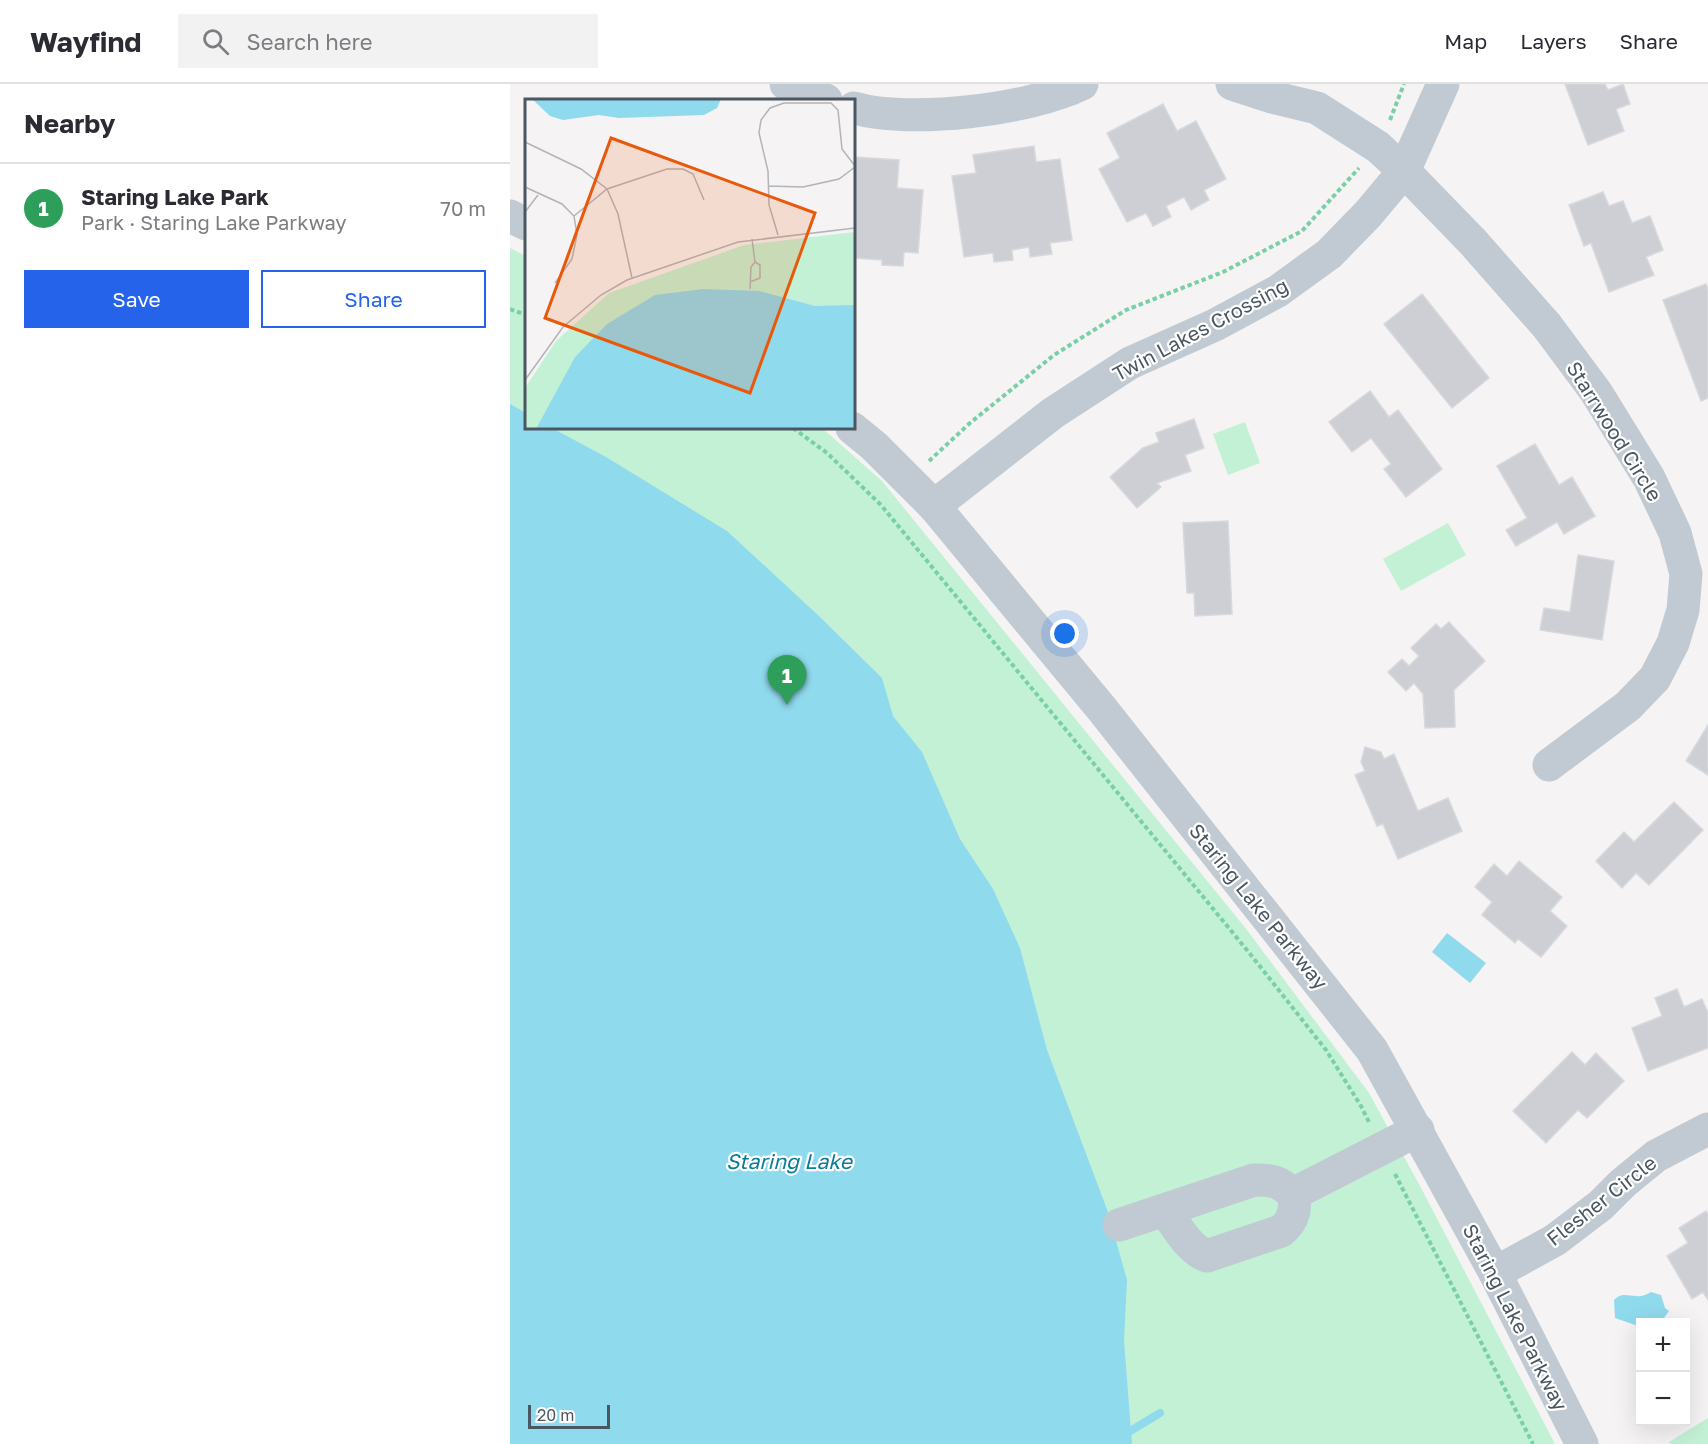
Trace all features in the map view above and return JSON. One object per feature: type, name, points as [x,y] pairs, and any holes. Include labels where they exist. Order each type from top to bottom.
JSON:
[{"type":"street","points":[[786,84],[824,99]]},
{"type":"street","points":[[855,108],[869,112],[918,114],[961,111],[1016,104],[1082,84]]},
{"type":"street","name":"Starrwood Circle","points":[[1232,84],[1317,108],[1378,147],[1404,171],[1472,241],[1547,326],[1596,392],[1649,478],[1675,533],[1686,574],[1683,610],[1673,643],[1655,678],[1628,706],[1549,765]]},
{"type":"street","name":"Twin Lakes Crossing","points":[[934,506],[1053,413],[1130,363],[1215,325],[1278,291],[1329,255],[1404,171],[1443,84]]},
{"type":"street","points":[[510,216],[525,224]]},
{"type":"street","name":"Staring Lake Parkway","points":[[853,429],[874,446],[934,506],[1102,709],[1372,1050],[1495,1273],[1582,1444]]},
{"type":"street","name":"Flesher Circle","points":[[1495,1273],[1555,1240],[1601,1205],[1656,1156],[1708,1129]]},
{"type":"street","points":[[1293,1194],[1418,1130]]},
{"type":"street","points":[[1119,1225],[1254,1180],[1271,1180],[1293,1194],[1294,1214],[1290,1224],[1281,1231],[1207,1256],[1200,1254],[1194,1248],[1165,1210]]},
{"type":"path","points":[[881,505],[970,423],[1063,349],[1126,310],[1223,272],[1302,231],[1378,147],[1404,84]]},
{"type":"path","points":[[510,309],[525,315]]},
{"type":"path","points":[[794,429],[827,453],[881,505],[1258,963],[1326,1050],[1361,1106],[1533,1444]]},
{"type":"green space","name":"Staring Lake","points":[[510,248],[525,256],[525,429],[823,429],[882,481],[1247,930],[1369,1093],[1555,1444],[510,1444]]},
{"type":"green space","points":[[1245,422],[1260,463],[1228,475],[1213,434]]},
{"type":"green space","points":[[1448,523],[1466,555],[1401,591],[1383,559]]},
{"type":"green space","points":[[1708,1418],[1708,1444],[1671,1444],[1669,1442]]},
{"type":"water","name":"Staring Lake","points":[[510,404],[525,412],[525,429],[554,429],[606,457],[727,531],[882,678],[893,716],[922,752],[960,839],[993,889],[1020,948],[1047,1050],[1108,1212],[1127,1280],[1124,1341],[1132,1444],[510,1444]]},
{"type":"water","points":[[1447,933],[1486,963],[1470,983],[1432,952]]},
{"type":"water","points":[[1651,1292],[1661,1295],[1665,1308],[1669,1311],[1664,1318],[1636,1318],[1636,1325],[1615,1318],[1614,1300],[1625,1295],[1644,1295]]},
{"type":"building","points":[[1565,84],[1605,84],[1608,90],[1623,84],[1630,104],[1616,109],[1624,131],[1588,145]]},
{"type":"building","points":[[1163,104],[1177,131],[1196,121],[1226,179],[1204,190],[1209,200],[1191,210],[1184,197],[1166,206],[1171,217],[1153,226],[1146,213],[1127,222],[1099,169],[1120,158],[1107,133]]},
{"type":"building","points":[[1034,146],[1036,162],[1060,159],[1072,240],[1050,243],[1052,254],[1030,257],[1029,247],[1012,250],[1013,260],[994,262],[993,253],[964,257],[952,176],[976,173],[973,155]]},
{"type":"building","points":[[855,157],[899,160],[897,188],[923,190],[918,253],[904,252],[903,266],[882,265],[882,260],[855,258]]},
{"type":"building","points":[[1603,192],[1609,206],[1623,201],[1632,223],[1650,216],[1663,250],[1646,257],[1654,275],[1609,292],[1591,243],[1584,246],[1569,205]]},
{"type":"building","points":[[1706,284],[1708,290],[1708,398],[1701,401],[1663,300]]},
{"type":"building","points":[[1422,294],[1489,378],[1452,408],[1384,324]]},
{"type":"building","points":[[1370,391],[1389,417],[1398,410],[1442,469],[1406,497],[1384,469],[1391,464],[1371,438],[1352,452],[1329,422]]},
{"type":"building","points":[[1194,419],[1204,448],[1185,455],[1191,471],[1157,483],[1161,487],[1137,508],[1110,477],[1143,448],[1159,442],[1156,433]]},
{"type":"building","points":[[1535,444],[1559,485],[1572,477],[1595,516],[1564,534],[1557,522],[1516,546],[1506,530],[1527,518],[1497,466]]},
{"type":"building","points":[[1228,521],[1232,614],[1195,616],[1194,593],[1187,593],[1183,523]]},
{"type":"building","points":[[1578,555],[1614,561],[1602,640],[1540,630],[1544,608],[1570,612]]},
{"type":"building","points":[[1449,622],[1485,661],[1454,690],[1455,727],[1425,728],[1423,694],[1414,683],[1406,691],[1388,672],[1402,659],[1409,666],[1419,656],[1411,648],[1436,624],[1441,629]]},
{"type":"building","points":[[1708,725],[1708,775],[1686,761]]},
{"type":"building","points":[[1365,747],[1381,752],[1384,759],[1394,754],[1418,811],[1448,798],[1462,831],[1398,859],[1383,824],[1377,826],[1355,775],[1365,771],[1361,762]]},
{"type":"building","points":[[1674,802],[1703,830],[1649,885],[1636,873],[1622,888],[1596,861],[1624,832],[1634,842]]},
{"type":"building","points":[[1519,861],[1562,897],[1550,911],[1567,926],[1541,957],[1518,939],[1515,943],[1482,915],[1492,902],[1475,887],[1494,864],[1507,876]]},
{"type":"building","points":[[1677,989],[1684,1007],[1702,999],[1708,1013],[1708,1048],[1648,1071],[1632,1028],[1662,1016],[1655,998]]},
{"type":"building","points":[[1572,1052],[1585,1065],[1596,1053],[1624,1081],[1587,1118],[1578,1110],[1546,1143],[1513,1111]]},
{"type":"building","points":[[1706,1211],[1708,1214],[1708,1300],[1703,1292],[1692,1299],[1667,1256],[1688,1243],[1679,1228]]},
{"type":"waterway","points":[[1109,1444],[1160,1413]]},
{"type":"place","name":"Staring Lake Park","points":[[787,705]]}]
